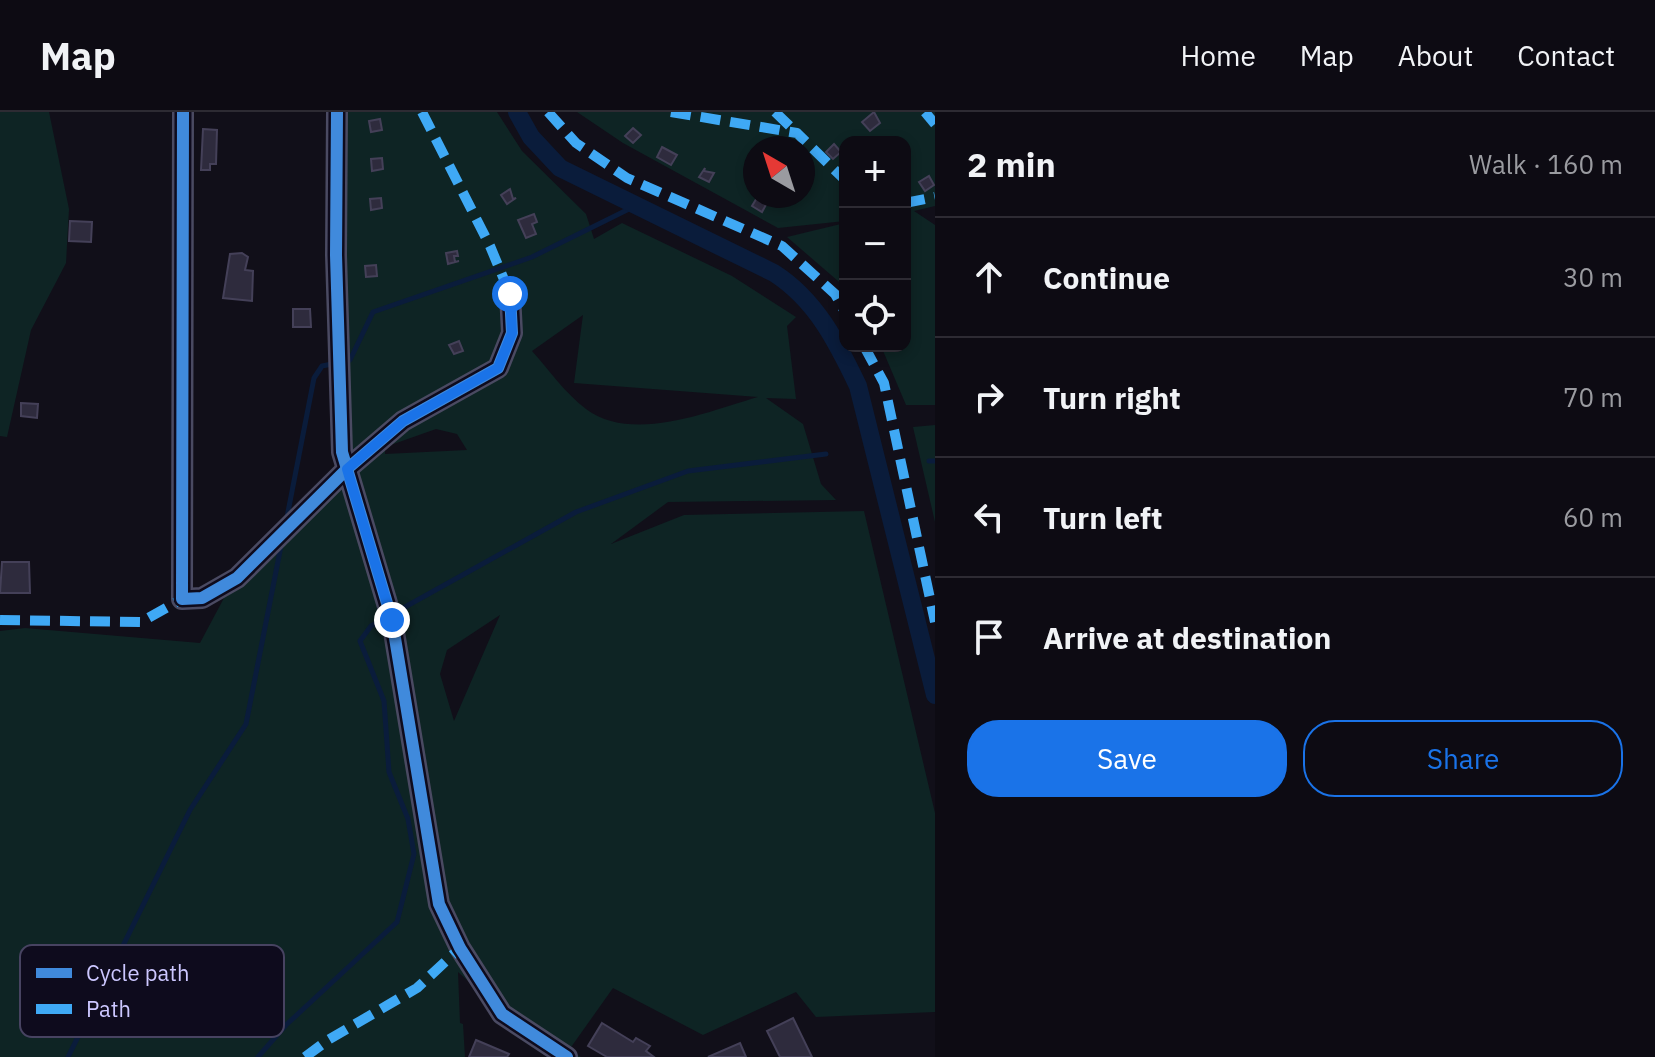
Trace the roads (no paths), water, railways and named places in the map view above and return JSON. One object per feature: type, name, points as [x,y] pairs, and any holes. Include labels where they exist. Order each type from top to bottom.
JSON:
[{"type":"street","points":[[183,112],[182,599],[202,598],[237,578],[347,469],[403,421],[498,368],[512,333],[510,294]]},
{"type":"street","points":[[337,112],[336,255],[342,452],[392,620],[439,904],[460,948],[502,1014],[567,1057]]},
{"type":"waterway","points":[[517,112],[531,137],[560,168],[774,273],[802,296],[824,323],[858,386],[935,695]]},
{"type":"waterway","points":[[346,361],[350,360],[373,312],[532,257],[635,206]]},
{"type":"waterway","points":[[287,517],[314,378],[322,366],[332,364]]},
{"type":"waterway","points":[[396,612],[576,512],[688,471],[826,454]]},
{"type":"waterway","points":[[929,461],[935,461]]},
{"type":"waterway","points":[[123,945],[190,810],[246,724],[281,546]]},
{"type":"waterway","points":[[284,1027],[397,922],[414,854],[408,819],[389,772],[384,701],[360,641],[371,626],[384,619]]},
{"type":"waterway","points":[[68,1057],[78,1037]]},
{"type":"waterway","points":[[258,1057],[276,1037]]}]
